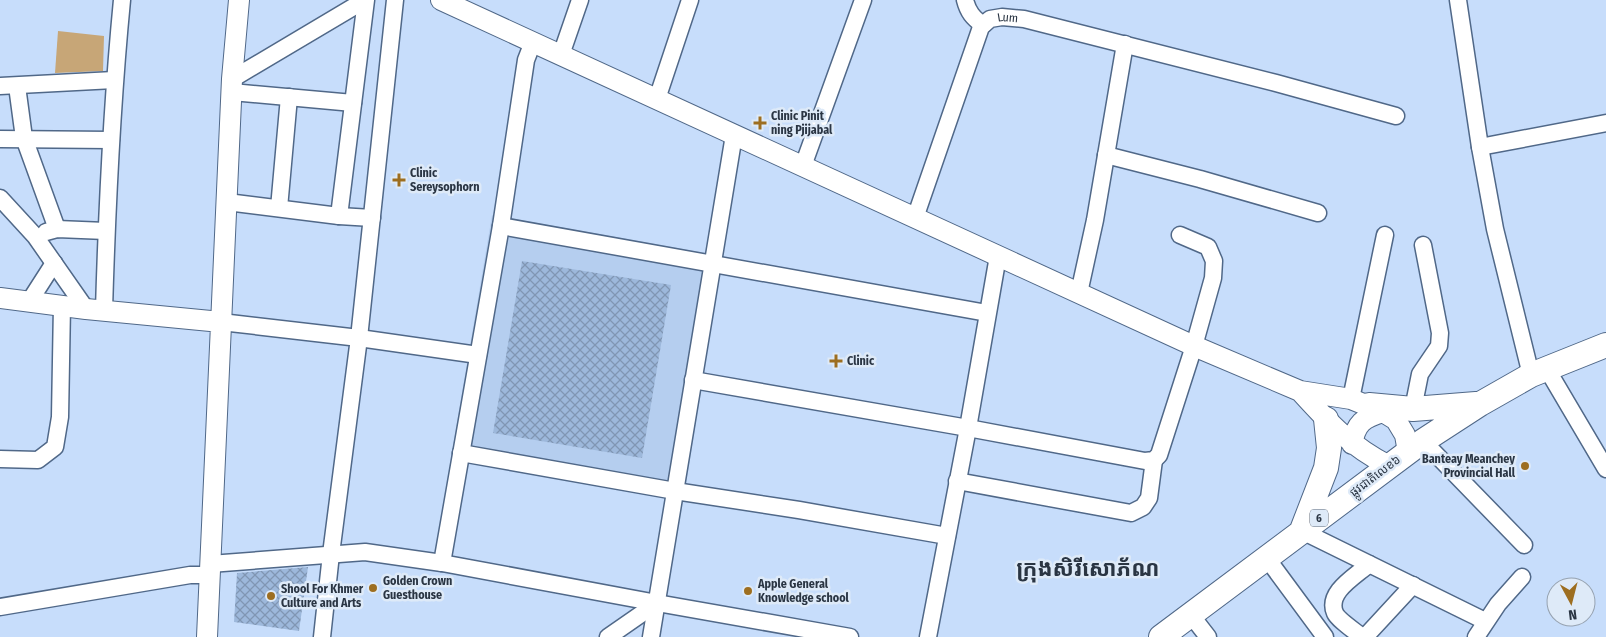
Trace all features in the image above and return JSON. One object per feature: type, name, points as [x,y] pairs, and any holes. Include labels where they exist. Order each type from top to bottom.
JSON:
[{"type":"highway","name":"ផ្លូវជាតិលេខ៦","points":[[1161,637],[1407,453],[1480,404],[1539,372],[1606,345]]},
{"type":"highway","points":[[1368,405],[1413,409],[1480,404]]},
{"type":"highway","points":[[1302,531],[1326,468],[1330,448],[1326,419]]},
{"type":"main road","points":[[210,637],[210,569],[226,202],[239,0]]},
{"type":"main road","points":[[441,0],[1194,346],[1300,391],[1368,405],[1396,420],[1405,435],[1407,453],[1367,454],[1352,444],[1300,391]]},
{"type":"main road","points":[[0,298],[95,310],[221,322]]},
{"type":"main road","points":[[1352,444],[1359,424],[1371,416],[1368,405]]},
{"type":"street","points":[[95,310],[106,231],[114,80],[122,0]]},
{"type":"street","points":[[232,86],[366,0]]},
{"type":"street","points":[[339,216],[366,0]]},
{"type":"street","points":[[322,637],[359,338],[395,0]]},
{"type":"street","points":[[561,55],[580,0]]},
{"type":"street","points":[[657,99],[690,0]]},
{"type":"street","points":[[803,166],[863,0]]},
{"type":"street","points":[[966,0],[968,10],[983,25]]},
{"type":"street","points":[[1458,0],[1494,229],[1539,372],[1606,469]]},
{"type":"street","name":"Lum","points":[[915,218],[980,28],[990,19],[1002,17],[1024,19],[1396,116]]},
{"type":"street","points":[[442,563],[501,226],[526,60],[533,42]]},
{"type":"street","points":[[1079,293],[1125,44]]},
{"type":"street","points":[[0,86],[114,80]]},
{"type":"street","points":[[17,86],[24,138],[57,229]]},
{"type":"street","points":[[232,86],[289,97],[353,103]]},
{"type":"street","points":[[279,208],[289,97]]},
{"type":"street","points":[[1480,147],[1606,122]]},
{"type":"street","points":[[651,637],[734,135]]},
{"type":"street","points":[[0,139],[111,140]]},
{"type":"street","points":[[1106,155],[1200,179],[1318,213]]},
{"type":"street","points":[[0,198],[35,236],[54,263],[95,310]]},
{"type":"street","points":[[226,202],[339,216],[372,218]]},
{"type":"street","points":[[501,226],[988,313]]},
{"type":"street","points":[[35,236],[57,229],[106,231]]},
{"type":"street","points":[[957,481],[1131,513],[1143,507],[1149,498],[1154,460],[1159,454],[1194,346],[1213,278],[1214,261],[1208,247],[1180,235]]},
{"type":"street","points":[[1368,405],[1385,235]]},
{"type":"street","points":[[1413,409],[1420,374],[1439,346],[1440,333],[1423,245]]},
{"type":"street","points":[[928,637],[968,428],[998,256]]},
{"type":"street","points":[[29,302],[54,263]]},
{"type":"street","points":[[0,459],[38,460],[55,447],[60,417],[62,305]]},
{"type":"street","points":[[221,322],[359,338],[478,355]]},
{"type":"street","points":[[693,380],[1145,461],[1154,460]]},
{"type":"street","points":[[461,453],[675,492],[800,510],[947,536]]},
{"type":"street","points":[[1407,453],[1524,545]]},
{"type":"street","points":[[1302,531],[1486,621]]},
{"type":"street","points":[[0,607],[210,569],[331,554],[365,552],[442,563],[850,637]]},
{"type":"street","points":[[1266,557],[1325,637]]},
{"type":"street","points":[[1369,564],[1337,593],[1333,603],[1336,614],[1363,637],[1413,585]]},
{"type":"street","points":[[1476,637],[1486,621],[1522,577]]},
{"type":"street","points":[[608,637],[656,603]]},
{"type":"street","points":[[1191,615],[1208,637]]},
{"type":"shaded area","points":[[58,31],[104,36],[103,71],[55,73]]},
{"type":"shaded area","points":[[492,215],[722,256],[684,497],[451,458]]},
{"type":"building","points":[[522,261],[671,285],[642,458],[493,433]]},
{"type":"building","points":[[308,567],[299,631],[234,622],[237,573]]},
{"type":"place","name":"Clinic Pinit ning Pjijabal","points":[[760,123]]},
{"type":"place","name":"Clinic Sereysophorn","points":[[399,180]]},
{"type":"place","name":"Clinic","points":[[836,361]]},
{"type":"place","name":"Banteay Meanchey Provincial Hall","points":[[1525,466]]},
{"type":"place","name":"Golden Crown Guesthouse","points":[[373,588]]},
{"type":"place","name":"Apple General Knowledge school","points":[[748,591]]},
{"type":"place","name":"Shool For Khmer Culture and Arts","points":[[271,596]]},
{"type":"district","name":"ក្រុងសិរីសោភ័ណ","points":[[1088,568]]}]
